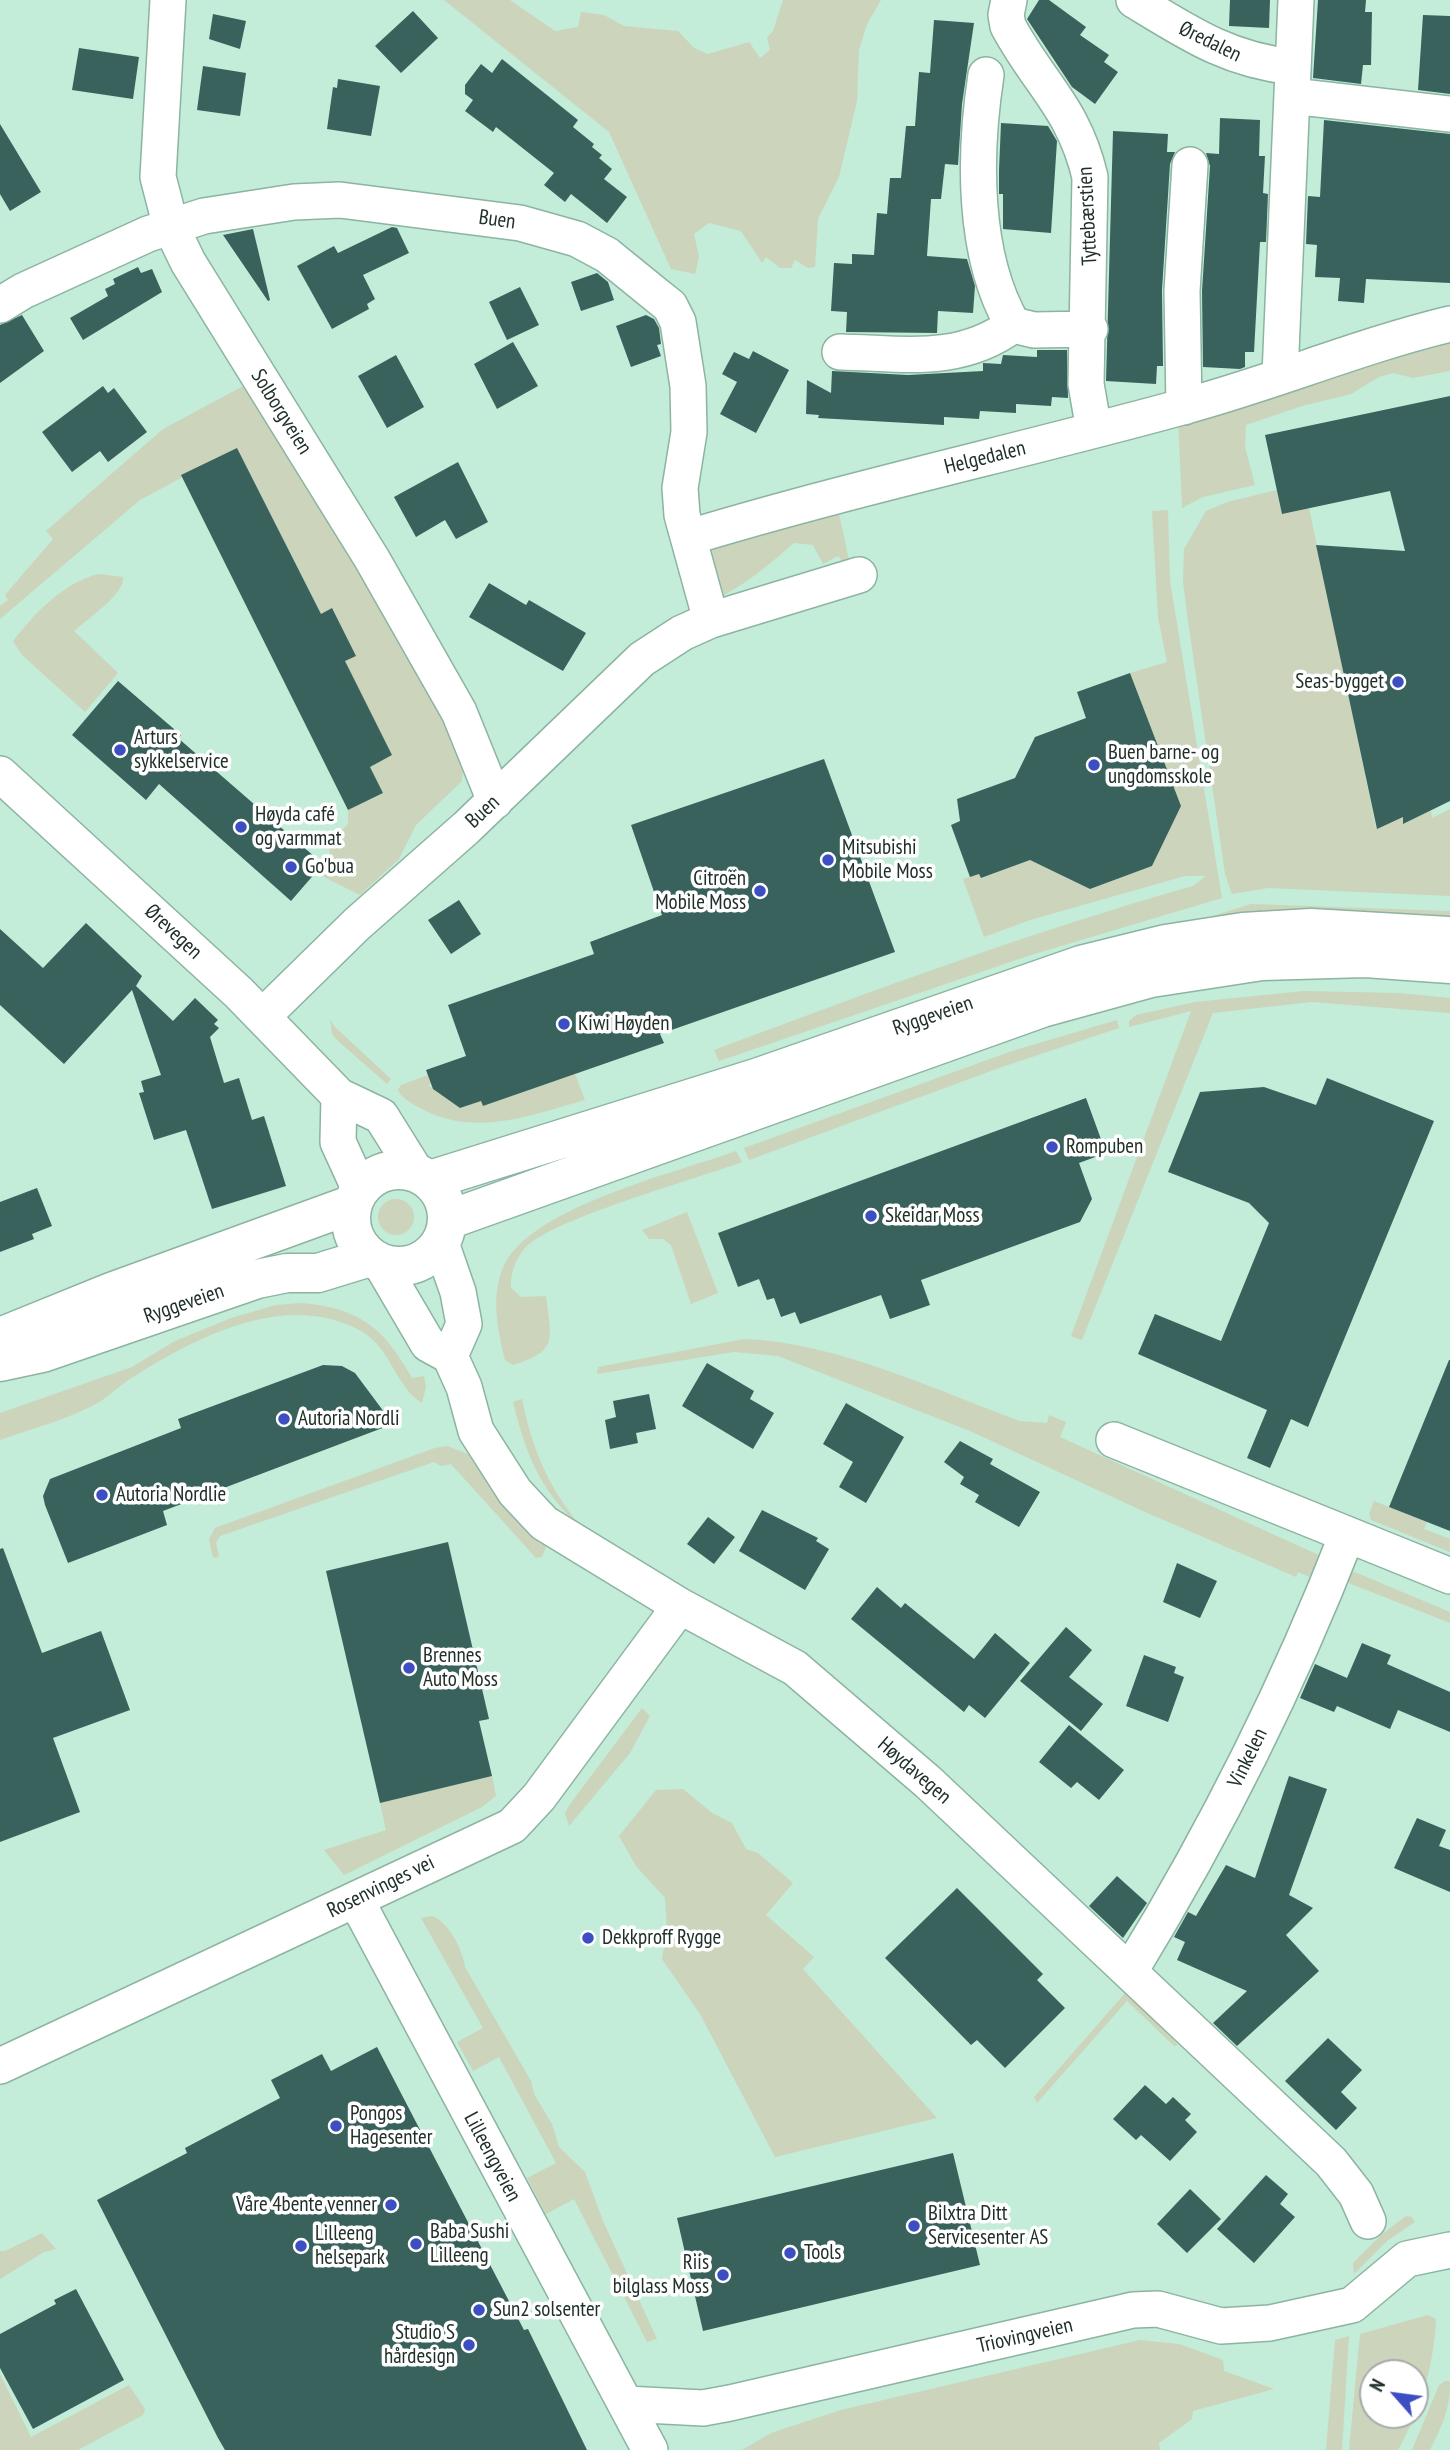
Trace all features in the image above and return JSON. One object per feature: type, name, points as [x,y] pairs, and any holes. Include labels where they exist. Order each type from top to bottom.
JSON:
[{"type":"main road","name":"Ryggeveien","points":[[423,1176],[756,1077],[1081,965],[1166,944],[1243,932],[1311,928],[1450,936]]},
{"type":"main road","name":"Ryggeveien","points":[[444,1232],[1042,1008],[1151,978],[1262,961],[1365,958],[1450,964]]},
{"type":"main road","points":[[401,1169],[423,1176],[446,1205],[444,1232],[429,1256],[415,1264],[398,1267],[376,1260],[353,1233],[350,1219],[356,1197],[370,1178],[385,1171],[401,1169]]},
{"type":"main road","name":"Ryggeveien","points":[[0,1337],[356,1197]]},
{"type":"main road","name":"Ryggeveien","points":[[0,1362],[43,1353],[257,1279],[287,1273],[318,1273],[376,1260]]},
{"type":"street","name":"Solborgveien","points":[[168,0],[158,177],[171,227],[188,262],[372,559],[452,700],[510,795]]},
{"type":"street","name":"Tyttebærstien","points":[[1009,0],[1006,15],[1008,26],[1073,123],[1088,166],[1092,208],[1090,329],[1086,384],[1094,430]]},
{"type":"street","name":"Øredalen","points":[[1134,0],[1205,44],[1292,82],[1450,114]]},
{"type":"street","points":[[1280,375],[1296,0]]},
{"type":"street","points":[[986,75],[979,206],[993,278],[1013,325]]},
{"type":"street","points":[[1184,407],[1182,291],[1190,165]]},
{"type":"street","name":"Buen","points":[[0,305],[73,268],[171,227],[204,216],[255,207],[340,200],[520,223],[577,239],[607,255],[670,306],[678,321],[688,386],[689,432],[680,488],[682,515],[710,620]]},
{"type":"street","name":"Helgedalen","points":[[690,537],[1184,407],[1334,356],[1450,324]]},
{"type":"street","points":[[840,352],[947,353],[979,347],[1013,325],[1034,330],[1090,329]]},
{"type":"street","name":"Buen","points":[[263,1016],[357,924],[473,834],[642,659],[682,633],[710,620],[859,575]]},
{"type":"street","name":"Ørevegen","points":[[0,774],[263,1016],[339,1096],[381,1116],[423,1176]]},
{"type":"street","points":[[339,1096],[338,1142],[356,1197]]},
{"type":"street","points":[[444,1232],[464,1324],[450,1356]]},
{"type":"street","name":"Høydavegen","points":[[376,1260],[428,1344],[450,1356],[464,1387],[476,1432],[514,1492],[544,1523],[680,1606],[795,1668],[928,1782],[1331,2162],[1356,2194],[1368,2221]]},
{"type":"street","points":[[1114,1440],[1450,1576]]},
{"type":"street","name":"Vinkelen","points":[[1130,1971],[1205,1844],[1251,1754],[1320,1603],[1347,1535]]},
{"type":"street","name":"Rosenvinges vei","points":[[0,2066],[512,1826],[539,1797],[680,1606]]},
{"type":"street","name":"Lilleengveien","points":[[356,1900],[650,2450]]},
{"type":"street","name":"Triovingveien","points":[[626,2404],[703,2408],[1133,2310],[1158,2309],[1221,2326],[1270,2323],[1352,2305],[1407,2259],[1450,2250]]},
{"type":"green space","points":[[444,0],[510,0],[555,31],[578,27],[581,12],[604,15],[624,26],[678,31],[694,48],[708,54],[749,42],[760,58],[770,50],[767,38],[773,31],[783,0],[881,0],[867,24],[859,50],[857,101],[839,177],[818,219],[815,267],[808,268],[795,260],[791,268],[780,268],[766,257],[762,263],[741,231],[709,223],[694,234],[699,257],[695,274],[671,269],[609,132]]},
{"type":"green space","points":[[1450,335],[1450,371],[1413,378],[1393,373],[1379,377],[1351,394],[1302,406],[1246,425],[1245,447],[1255,485],[1203,497],[1182,508],[1178,417]]},
{"type":"green space","points":[[247,384],[438,701],[463,769],[462,781],[416,825],[399,859],[360,895],[322,876],[328,871],[330,843],[348,824],[348,810],[383,793],[370,767],[392,755],[237,448],[140,500],[0,619],[0,606],[8,600],[5,595],[53,539],[46,531],[163,429]]},
{"type":"green space","points":[[1277,490],[1282,514],[1309,508],[1376,828],[1403,817],[1404,824],[1431,810],[1432,818],[1450,809],[1450,896],[1268,888],[1232,894],[1225,874],[1188,621],[1183,582],[1184,549],[1206,511],[1227,502]]},
{"type":"green space","points":[[837,504],[850,565],[845,564],[838,556],[823,564],[813,545],[794,543],[748,580],[718,598],[709,555],[716,546]]},
{"type":"green space","points":[[1168,510],[1170,581],[1222,898],[1031,955],[719,1061],[714,1050],[1011,943],[1193,886],[1206,876],[1185,876],[1030,920],[984,937],[963,879],[979,874],[982,878],[1030,860],[1090,889],[1152,866],[1181,806],[1130,673],[1167,662],[1158,617],[1152,511]]},
{"type":"green space","points":[[98,574],[123,577],[122,584],[112,598],[74,631],[118,673],[85,712],[22,655],[13,641],[61,592]]},
{"type":"green space","points":[[1251,904],[1450,911],[1450,922],[1193,922]]},
{"type":"green space","points":[[1304,991],[1399,993],[1450,998],[1450,1013],[1312,1002],[1213,1013],[1082,1340],[1071,1336],[1191,1011],[1129,1027],[1129,1021],[1136,1015],[1195,1002]]},
{"type":"green space","points":[[330,1019],[334,1026],[391,1079],[387,1084],[338,1041],[332,1034]]},
{"type":"green space","points":[[1117,1020],[1119,1028],[999,1068],[749,1160],[744,1148],[1012,1051]]},
{"type":"green space","points":[[575,1074],[585,1100],[524,1117],[484,1123],[444,1118],[412,1104],[398,1090],[401,1085],[428,1075],[431,1084],[428,1085],[460,1108],[481,1101],[483,1106]]},
{"type":"green space","points":[[736,1151],[742,1162],[593,1213],[540,1237],[525,1248],[514,1267],[511,1288],[521,1297],[546,1296],[549,1341],[545,1348],[528,1360],[513,1365],[505,1360],[498,1326],[497,1293],[502,1270],[516,1248],[540,1228],[570,1211],[642,1182]]},
{"type":"green space","points":[[396,1199],[409,1204],[414,1217],[409,1230],[396,1235],[383,1230],[378,1217],[383,1204]]},
{"type":"green space","points":[[687,1212],[718,1293],[691,1304],[671,1245],[663,1239],[649,1239],[642,1230]]},
{"type":"green space","points":[[301,1303],[339,1310],[368,1324],[391,1346],[412,1378],[424,1376],[426,1387],[422,1403],[405,1387],[379,1347],[361,1331],[333,1320],[303,1315],[273,1317],[244,1323],[214,1334],[158,1362],[90,1407],[0,1440],[0,1413],[132,1367],[175,1341],[231,1318],[276,1305]]},
{"type":"green space","points":[[744,1339],[778,1342],[849,1358],[1020,1421],[1047,1423],[1049,1415],[1066,1422],[1060,1437],[1323,1557],[1312,1578],[1298,1572],[1296,1577],[1145,1512],[970,1431],[778,1356],[734,1352],[597,1374],[598,1367]]},
{"type":"green space","points":[[522,1399],[537,1453],[553,1487],[587,1533],[558,1504],[538,1474],[524,1441],[513,1402]]},
{"type":"green space","points":[[447,1446],[468,1454],[494,1492],[546,1547],[542,1557],[536,1558],[451,1464],[441,1466],[434,1462],[220,1536],[216,1543],[219,1557],[213,1558],[209,1539],[215,1528],[435,1448]]},
{"type":"green space","points":[[1374,1501],[1427,1522],[1424,1529],[1450,1539],[1450,1552],[1371,1520],[1369,1514]]},
{"type":"green space","points":[[1350,1570],[1450,1612],[1450,1623],[1341,1580]]},
{"type":"green space","points":[[642,1708],[650,1716],[630,1753],[569,1826],[565,1813],[570,1804]]},
{"type":"green space","points":[[492,1776],[496,1796],[482,1807],[344,1875],[324,1850],[386,1830],[380,1803]]},
{"type":"green space","points":[[683,1789],[712,1813],[732,1823],[746,1849],[758,1853],[793,1883],[766,1915],[814,1957],[803,1969],[937,2118],[775,2157],[700,2014],[662,1959],[667,1930],[665,1898],[636,1866],[619,1836],[656,1790]]},
{"type":"green space","points":[[432,1916],[444,1924],[454,1938],[465,1967],[531,2081],[534,2094],[552,2124],[559,2147],[585,2172],[603,2221],[657,2339],[647,2342],[574,2199],[546,2214],[527,2178],[556,2163],[499,2057],[473,2071],[457,2042],[483,2028],[421,1918]]},
{"type":"green space","points":[[1126,1992],[1178,2045],[1174,2046],[1127,2001],[1037,2103],[1034,2097]]},
{"type":"green space","points":[[1406,2216],[1412,2217],[1415,2222],[1387,2241],[1354,2274],[1353,2263],[1381,2235]]},
{"type":"green space","points":[[42,2233],[56,2249],[44,2252],[0,2279],[0,2251]]},
{"type":"green space","points":[[1428,2315],[1436,2319],[1429,2370],[1429,2359],[1359,2359],[1359,2429],[1408,2429],[1398,2450],[1349,2450],[1360,2334]]},
{"type":"green space","points":[[1349,2336],[1342,2450],[1326,2450],[1335,2340]]},
{"type":"green space","points":[[1140,2340],[1179,2344],[1223,2360],[1224,2371],[1274,2389],[1193,2411],[1192,2419],[1159,2443],[1160,2450],[742,2450],[771,2433],[841,2410]]},
{"type":"green space","points":[[0,2374],[31,2437],[129,2385],[145,2409],[143,2415],[78,2450],[0,2450]]},
{"type":"green space","points":[[1450,2381],[1445,2417],[1430,2450],[1412,2450],[1421,2429],[1429,2429],[1429,2409],[1439,2385]]},
{"type":"building","points":[[1039,0],[1049,0],[1086,27],[1080,35],[1109,55],[1104,62],[1118,72],[1095,104],[1072,87],[1027,19]]},
{"type":"building","points":[[1230,0],[1270,0],[1269,28],[1229,26]]},
{"type":"building","points":[[1318,0],[1366,0],[1365,12],[1372,12],[1371,65],[1363,65],[1361,84],[1313,78]]},
{"type":"building","points":[[413,11],[438,38],[401,73],[375,46]]},
{"type":"building","points":[[213,14],[246,21],[240,49],[209,39]]},
{"type":"building","points":[[1423,15],[1450,16],[1450,94],[1418,90]]},
{"type":"building","points":[[934,20],[974,23],[962,104],[958,165],[945,164],[941,199],[931,199],[927,256],[967,259],[975,286],[973,313],[938,311],[937,333],[846,332],[847,312],[831,311],[834,263],[852,264],[852,254],[874,255],[877,213],[887,214],[890,178],[901,178],[906,126],[915,126],[919,72],[930,73]]},
{"type":"building","points":[[79,48],[139,57],[133,99],[72,90]]},
{"type":"building","points":[[502,59],[578,120],[573,127],[594,144],[592,147],[602,155],[599,158],[612,169],[604,179],[627,197],[607,223],[571,194],[565,202],[544,185],[554,173],[496,127],[493,132],[465,111],[473,100],[465,94],[465,85],[481,64],[492,73]]},
{"type":"building","points":[[203,66],[246,73],[240,116],[197,110]]},
{"type":"building","points":[[338,79],[380,86],[371,136],[327,129],[333,87],[337,88]]},
{"type":"building","points":[[1220,118],[1260,120],[1259,156],[1265,156],[1263,193],[1268,194],[1266,242],[1260,242],[1254,352],[1245,352],[1245,367],[1240,369],[1203,367],[1202,291],[1210,166],[1206,153],[1219,154]]},
{"type":"building","points":[[1324,120],[1450,134],[1450,283],[1366,279],[1364,303],[1338,301],[1340,278],[1315,277],[1317,245],[1306,244],[1308,196],[1320,197]]},
{"type":"building","points":[[1001,123],[1048,126],[1057,141],[1051,233],[1003,229],[1003,194],[999,194]]},
{"type":"building","points":[[0,124],[41,192],[10,211],[0,194]]},
{"type":"building","points":[[1113,131],[1168,134],[1167,152],[1175,152],[1170,164],[1162,290],[1163,366],[1157,366],[1156,384],[1106,381]]},
{"type":"building","points":[[392,227],[397,228],[409,253],[363,275],[375,299],[367,304],[369,309],[332,329],[297,266],[334,246],[338,253]]},
{"type":"building","points":[[253,229],[270,300],[268,301],[223,235]]},
{"type":"building","points":[[138,267],[141,273],[152,269],[162,292],[83,340],[70,318],[108,296],[105,289],[115,284],[113,279]]},
{"type":"building","points":[[597,273],[608,282],[614,300],[581,311],[571,282]]},
{"type":"building","points":[[520,287],[539,325],[507,340],[489,302]]},
{"type":"building","points":[[22,315],[44,351],[0,383],[0,325]]},
{"type":"building","points":[[646,315],[654,319],[659,328],[661,344],[657,345],[661,356],[631,367],[616,326]]},
{"type":"building","points":[[513,342],[538,386],[497,409],[474,364]]},
{"type":"building","points":[[1037,350],[1067,350],[1068,398],[1052,397],[1051,406],[1016,404],[1016,413],[980,411],[979,419],[944,417],[944,425],[818,418],[819,415],[806,414],[807,380],[831,393],[832,371],[908,375],[983,371],[983,363],[1001,364],[1003,355],[1037,357]]},
{"type":"building","points":[[753,351],[789,370],[756,433],[720,414],[737,382],[722,374],[734,352],[749,359]]},
{"type":"building","points":[[396,355],[424,407],[387,428],[358,376]]},
{"type":"building","points":[[103,386],[108,393],[114,388],[147,432],[108,462],[100,451],[72,472],[42,432]]},
{"type":"building","name":"Seas-bygget","points":[[1450,396],[1450,801],[1403,824],[1403,817],[1377,829],[1316,545],[1405,551],[1390,491],[1282,514],[1265,435]]},
{"type":"building","points":[[237,448],[321,614],[332,608],[356,656],[345,661],[392,755],[370,767],[383,793],[348,810],[181,475]]},
{"type":"building","points":[[458,462],[488,522],[456,539],[445,520],[416,537],[394,497]]},
{"type":"building","points":[[489,583],[526,605],[529,600],[586,633],[563,671],[469,617]]},
{"type":"building","name":"Buen barne- og ungdomsskole","points":[[1130,673],[1181,806],[1152,866],[1090,889],[1030,860],[981,878],[979,874],[970,877],[951,825],[960,821],[957,799],[1015,778],[1035,737],[1086,718],[1077,692]]},
{"type":"building","points":[[118,681],[181,735],[178,738],[323,864],[291,901],[159,784],[146,800],[72,735]]},
{"type":"building","points":[[824,759],[895,952],[660,1034],[664,1043],[483,1106],[481,1101],[460,1108],[433,1089],[426,1070],[466,1056],[448,1005],[594,954],[590,942],[662,915],[631,825]]},
{"type":"building","points":[[459,900],[481,934],[451,954],[428,920]]},
{"type":"building","points":[[86,923],[142,976],[136,986],[173,1021],[195,998],[218,1020],[214,1024],[219,1028],[210,1037],[224,1083],[239,1078],[252,1120],[264,1116],[286,1186],[212,1209],[186,1130],[154,1140],[139,1093],[144,1092],[141,1081],[161,1075],[132,990],[64,1064],[0,1005],[0,929],[43,968]]},
{"type":"building","points":[[1327,1078],[1434,1121],[1308,1427],[1291,1419],[1270,1468],[1247,1458],[1267,1410],[1138,1354],[1155,1314],[1221,1341],[1269,1223],[1249,1203],[1168,1172],[1200,1092],[1264,1087],[1316,1105]]},
{"type":"building","points":[[1086,1098],[1106,1153],[1079,1163],[1092,1199],[1080,1222],[921,1280],[930,1305],[890,1319],[881,1295],[800,1324],[795,1312],[781,1317],[774,1298],[767,1300],[759,1279],[738,1287],[718,1233]]},
{"type":"building","points":[[37,1188],[52,1226],[32,1234],[34,1239],[0,1252],[0,1202]]},
{"type":"building","points":[[1450,1360],[1450,1531],[1389,1507]]},
{"type":"building","points":[[707,1363],[754,1391],[750,1399],[774,1413],[753,1449],[682,1406]]},
{"type":"building","points":[[323,1365],[342,1366],[355,1373],[393,1424],[163,1511],[167,1525],[68,1563],[43,1496],[50,1479],[181,1428],[178,1419]]},
{"type":"building","points":[[649,1394],[656,1429],[636,1433],[638,1443],[610,1449],[605,1420],[616,1417],[613,1401]]},
{"type":"building","points":[[846,1403],[904,1437],[866,1503],[839,1487],[853,1462],[823,1444]]},
{"type":"building","points":[[960,1441],[993,1459],[990,1464],[1040,1492],[1019,1527],[975,1502],[979,1495],[960,1484],[964,1477],[944,1462]]},
{"type":"building","points":[[762,1510],[818,1538],[816,1541],[829,1549],[805,1590],[739,1551]]},
{"type":"building","points":[[708,1517],[735,1537],[714,1564],[687,1544]]},
{"type":"building","points":[[448,1542],[489,1719],[479,1721],[492,1776],[380,1803],[326,1571]]},
{"type":"building","points":[[3,1548],[42,1653],[101,1631],[130,1710],[53,1738],[80,1812],[0,1842],[0,1549]]},
{"type":"building","points":[[1177,1563],[1217,1581],[1200,1618],[1163,1602]]},
{"type":"building","points":[[877,1587],[901,1608],[905,1603],[974,1659],[995,1633],[1030,1663],[985,1718],[969,1705],[964,1712],[851,1619]]},
{"type":"building","points":[[1066,1627],[1092,1650],[1069,1677],[1103,1704],[1081,1731],[1020,1681]]},
{"type":"building","points":[[1362,1643],[1391,1655],[1387,1664],[1450,1692],[1450,1732],[1398,1710],[1390,1729],[1337,1706],[1334,1712],[1300,1698],[1315,1664],[1347,1678]]},
{"type":"building","points":[[1144,1655],[1176,1667],[1174,1673],[1184,1677],[1168,1722],[1126,1706]]},
{"type":"building","points":[[1069,1725],[1124,1770],[1099,1800],[1077,1782],[1071,1788],[1039,1762]]},
{"type":"building","points":[[1289,1776],[1327,1789],[1289,1895],[1313,1908],[1286,1935],[1319,1971],[1237,2046],[1213,2023],[1247,1991],[1177,1960],[1185,1942],[1174,1937],[1188,1912],[1196,1916],[1226,1865],[1255,1878]]},
{"type":"building","points":[[1417,1818],[1446,1830],[1439,1846],[1450,1850],[1450,1892],[1394,1868]]},
{"type":"building","points":[[1117,1876],[1147,1903],[1123,1938],[1089,1906]]},
{"type":"building","points":[[957,1888],[1043,1974],[1037,1980],[1065,2008],[1005,2068],[977,2040],[971,2045],[885,1958]]},
{"type":"building","points":[[1328,2038],[1362,2070],[1341,2092],[1357,2108],[1336,2130],[1285,2081]]},
{"type":"building","name":"Lilleeng helsepark","points":[[377,2047],[524,2330],[528,2329],[587,2450],[225,2450],[218,2438],[97,2200],[187,2153],[185,2148],[280,2098],[271,2080],[322,2054],[331,2071]]},
{"type":"building","points":[[1145,2085],[1166,2104],[1173,2097],[1191,2114],[1185,2120],[1197,2132],[1170,2161],[1141,2135],[1136,2140],[1113,2119]]},
{"type":"building","points":[[953,2153],[980,2265],[703,2331],[677,2218]]},
{"type":"building","points":[[1266,2175],[1288,2194],[1280,2204],[1295,2217],[1254,2263],[1217,2229]]},
{"type":"building","points":[[1190,2189],[1221,2219],[1187,2253],[1157,2224]]},
{"type":"building","points":[[76,2289],[124,2380],[33,2429],[0,2368],[0,2334],[56,2304],[54,2300]]},
{"type":"place","name":"Seas-bygget","points":[[1398,682]]},
{"type":"place","name":"Arturs sykkelservice","points":[[120,750]]},
{"type":"place","name":"Buen barne- og ungdomsskole","points":[[1094,765]]},
{"type":"place","name":"Høyda café og varmmat","points":[[241,827]]},
{"type":"place","name":"Mitsubishi Mobile Moss","points":[[828,860]]},
{"type":"place","name":"Go'bua","points":[[291,867]]},
{"type":"place","name":"Citroën Mobile Moss","points":[[760,891]]},
{"type":"place","name":"Kiwi Høyden","points":[[564,1024]]},
{"type":"place","name":"Rompuben","points":[[1052,1147]]},
{"type":"place","name":"Skeidar Moss","points":[[871,1216]]},
{"type":"place","name":"Autoria Nordli","points":[[284,1419]]},
{"type":"place","name":"Autoria Nordlie","points":[[102,1495]]},
{"type":"place","name":"Brennes Auto Moss","points":[[409,1668]]},
{"type":"place","name":"Dekkproff Rygge","points":[[588,1938]]},
{"type":"place","name":"Pongos Hagesenter","points":[[336,2126]]},
{"type":"place","name":"Våre 4bente venner","points":[[391,2205]]},
{"type":"place","name":"Bilxtra Ditt Servicesenter AS","points":[[914,2226]]},
{"type":"place","name":"Baba Sushi Lilleeng","points":[[416,2244]]},
{"type":"place","name":"Lilleeng helsepark","points":[[301,2246]]},
{"type":"place","name":"Tools","points":[[790,2253]]},
{"type":"place","name":"Riis bilglass Moss","points":[[723,2275]]},
{"type":"place","name":"Sun2 solsenter","points":[[479,2310]]},
{"type":"place","name":"Studio S hårdesign","points":[[469,2345]]}]
